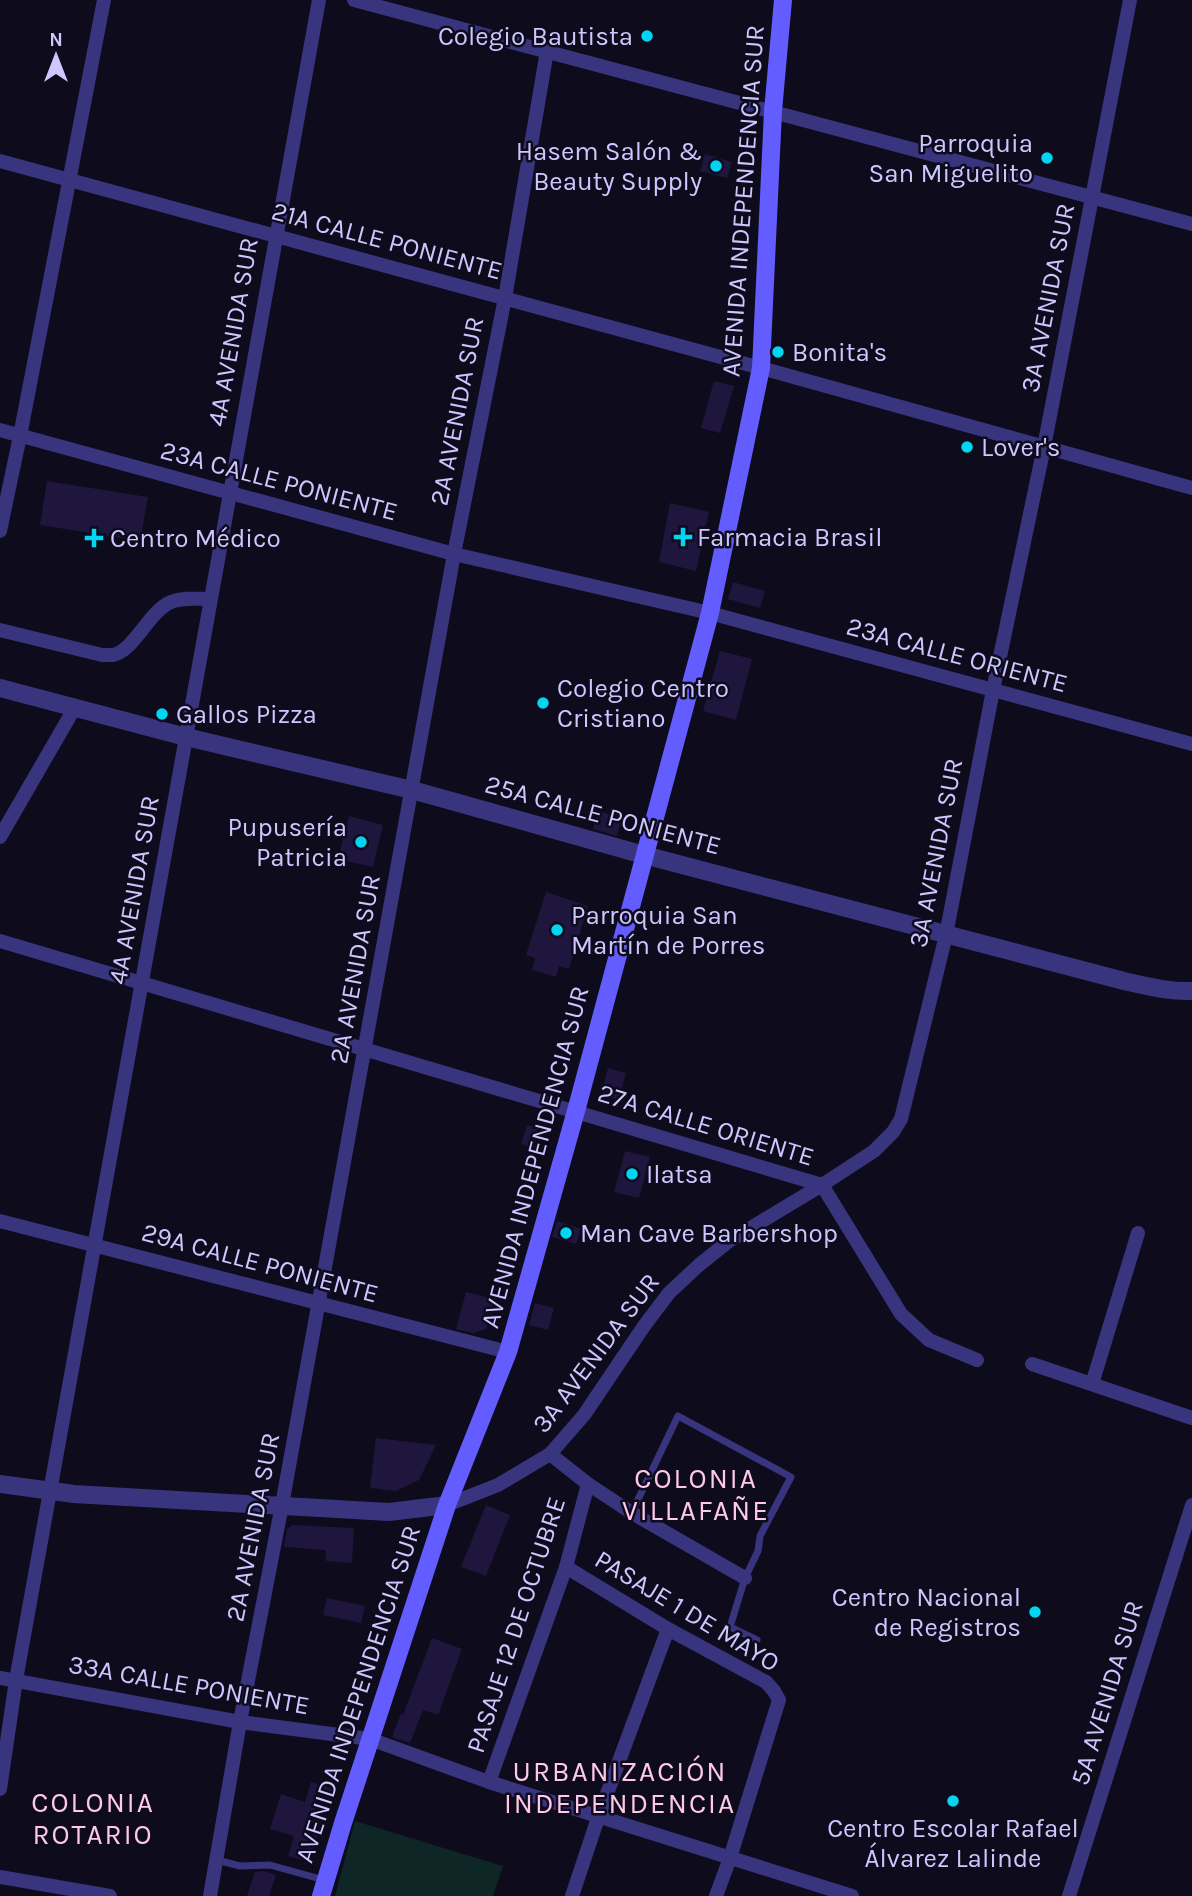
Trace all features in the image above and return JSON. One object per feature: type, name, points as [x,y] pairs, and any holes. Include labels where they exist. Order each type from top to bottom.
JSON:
[{"type":"main road","name":"AVENIDA INDEPENDENCIA SUR","points":[[324,1888],[447,1504],[508,1352],[710,613],[761,368],[773,111],[783,0]]},
{"type":"street","points":[[0,531],[71,180],[104,0]]},
{"type":"street","name":"4A AVENIDA SUR","points":[[0,1789],[16,1680],[319,0]]},
{"type":"street","points":[[354,0],[1192,224]]},
{"type":"street","name":"3A AVENIDA SUR","points":[[447,1504],[498,1485],[550,1454],[584,1415],[669,1293],[729,1241],[874,1151],[893,1132],[901,1119],[946,935],[1130,0]]},
{"type":"street","name":"2A AVENIDA SUR","points":[[209,1896],[454,554],[505,299],[547,51]]},
{"type":"street","name":"21A CALLE PONIENTE","points":[[0,161],[1192,488]]},
{"type":"street","name":"23A CALLE PONIENTE","points":[[0,430],[454,554],[710,613]]},
{"type":"street","points":[[0,630],[102,655],[113,655],[122,650],[156,611],[169,603],[181,598],[210,599]]},
{"type":"street","name":"23A CALLE ORIENTE","points":[[710,613],[1192,744]]},
{"type":"street","name":"25A CALLE PONIENTE","points":[[0,688],[186,737],[412,790],[946,935],[1136,983],[1192,991]]},
{"type":"street","points":[[0,837],[74,709]]},
{"type":"street","name":"27A CALLE ORIENTE","points":[[0,941],[822,1185]]},
{"type":"street","points":[[822,1185],[901,1314],[929,1340],[977,1360]]},
{"type":"street","name":"29A CALLE PONIENTE","points":[[0,1221],[508,1352]]},
{"type":"street","points":[[1092,1384],[1138,1233]]},
{"type":"street","points":[[1032,1364],[1192,1418]]},
{"type":"street","points":[[550,1454],[588,1484],[632,1513],[745,1578]]},
{"type":"street","points":[[0,1484],[50,1491],[389,1512],[447,1504]]},
{"type":"street","name":"PASAJE 12 DE OCTUBRE","points":[[489,1782],[566,1567],[588,1484]]},
{"type":"street","name":"5A AVENIDA SUR","points":[[1069,1896],[1192,1505]]},
{"type":"street","name":"PASAJE 1 DE MAYO","points":[[566,1567],[667,1629],[766,1682],[774,1691],[779,1700],[730,1858]]},
{"type":"street","points":[[572,1896],[667,1629]]},
{"type":"street","name":"33A CALLE PONIENTE","points":[[0,1678],[240,1721],[370,1739],[598,1818],[852,1896]]},
{"type":"street","points":[[716,1896],[730,1858]]},
{"type":"street","points":[[0,1877],[110,1896]]},
{"type":"lane","points":[[632,1513],[678,1416],[791,1478],[760,1536],[758,1551],[745,1578],[730,1627],[757,1640]]},
{"type":"lane","points":[[216,1860],[240,1866],[270,1865],[324,1888]]},
{"type":"green space","points":[[355,1821],[503,1866],[493,1896],[335,1896]]},
{"type":"building","name":"Hasem Salón & Beauty Supply","points":[[705,154],[732,162],[727,178],[700,171]]},
{"type":"building","points":[[714,381],[734,386],[720,433],[701,428]]},
{"type":"building","points":[[47,481],[148,497],[140,541],[40,525]]},
{"type":"building","name":"Farmacia Brasil","points":[[670,503],[709,512],[696,571],[659,562]]},
{"type":"building","points":[[733,582],[765,591],[760,608],[728,599]]},
{"type":"building","points":[[720,651],[752,659],[736,720],[703,711]]},
{"type":"building","points":[[598,811],[622,818],[617,836],[593,829]]},
{"type":"building","name":"Pupusería Patricia","points":[[349,816],[383,825],[373,867],[338,859]]},
{"type":"building","name":"Parroquia San Martín de Porres","points":[[546,892],[588,906],[569,969],[559,966],[556,977],[532,970],[535,958],[526,955]]},
{"type":"building","points":[[608,1068],[626,1073],[619,1100],[601,1095]]},
{"type":"building","points":[[527,1125],[540,1129],[534,1148],[521,1144]]},
{"type":"building","name":"Ilatsa","points":[[625,1151],[650,1157],[639,1198],[614,1192]]},
{"type":"building","name":"Man Cave Barbershop","points":[[557,1221],[581,1229],[576,1244],[552,1237]]},
{"type":"building","points":[[466,1292],[494,1299],[486,1329],[473,1333],[456,1329]]},
{"type":"building","points":[[535,1303],[554,1308],[548,1330],[529,1325]]},
{"type":"building","points":[[376,1438],[436,1445],[419,1480],[396,1491],[370,1488]]},
{"type":"building","points":[[486,1505],[510,1515],[486,1576],[461,1567]]},
{"type":"building","points":[[293,1525],[354,1528],[352,1563],[326,1561],[326,1550],[284,1547],[287,1529]]},
{"type":"building","points":[[327,1598],[365,1606],[361,1623],[323,1615]]},
{"type":"building","points":[[432,1638],[462,1649],[438,1715],[423,1710],[410,1743],[392,1737]]},
{"type":"building","points":[[311,1782],[332,1789],[309,1862],[288,1856],[294,1836],[270,1829],[281,1794],[305,1802]]},
{"type":"building","points":[[264,1871],[276,1875],[269,1896],[247,1896],[255,1872]]},
{"type":"place","name":"Colegio Bautista","points":[[647,36]]},
{"type":"place","name":"Parroquia San Miguelito","points":[[1047,158]]},
{"type":"place","name":"Hasem Salón & Beauty Supply","points":[[716,166]]},
{"type":"place","name":"Bonita's","points":[[778,352]]},
{"type":"place","name":"Lover's","points":[[967,447]]},
{"type":"place","name":"Farmacia Brasil","points":[[683,537]]},
{"type":"place","name":"Centro Médico","points":[[94,538]]},
{"type":"place","name":"Colegio Centro Cristiano","points":[[543,703]]},
{"type":"place","name":"Gallos Pizza","points":[[162,714]]},
{"type":"place","name":"Pupusería Patricia","points":[[361,842]]},
{"type":"place","name":"Parroquia San Martín de Porres","points":[[557,930]]},
{"type":"place","name":"Ilatsa","points":[[632,1174]]},
{"type":"place","name":"Man Cave Barbershop","points":[[566,1233]]},
{"type":"place","name":"Centro Nacional de Registros","points":[[1035,1612]]},
{"type":"place","name":"Centro Escolar Rafael Álvarez Lalinde","points":[[953,1801]]},
{"type":"district","name":"COLONIA VILLAFAÑE","points":[[696,1494]]},
{"type":"district","name":"URBANIZACIÓN INDEPENDENCIA","points":[[620,1787]]},
{"type":"district","name":"COLONIA ROTARIO","points":[[93,1818]]}]
